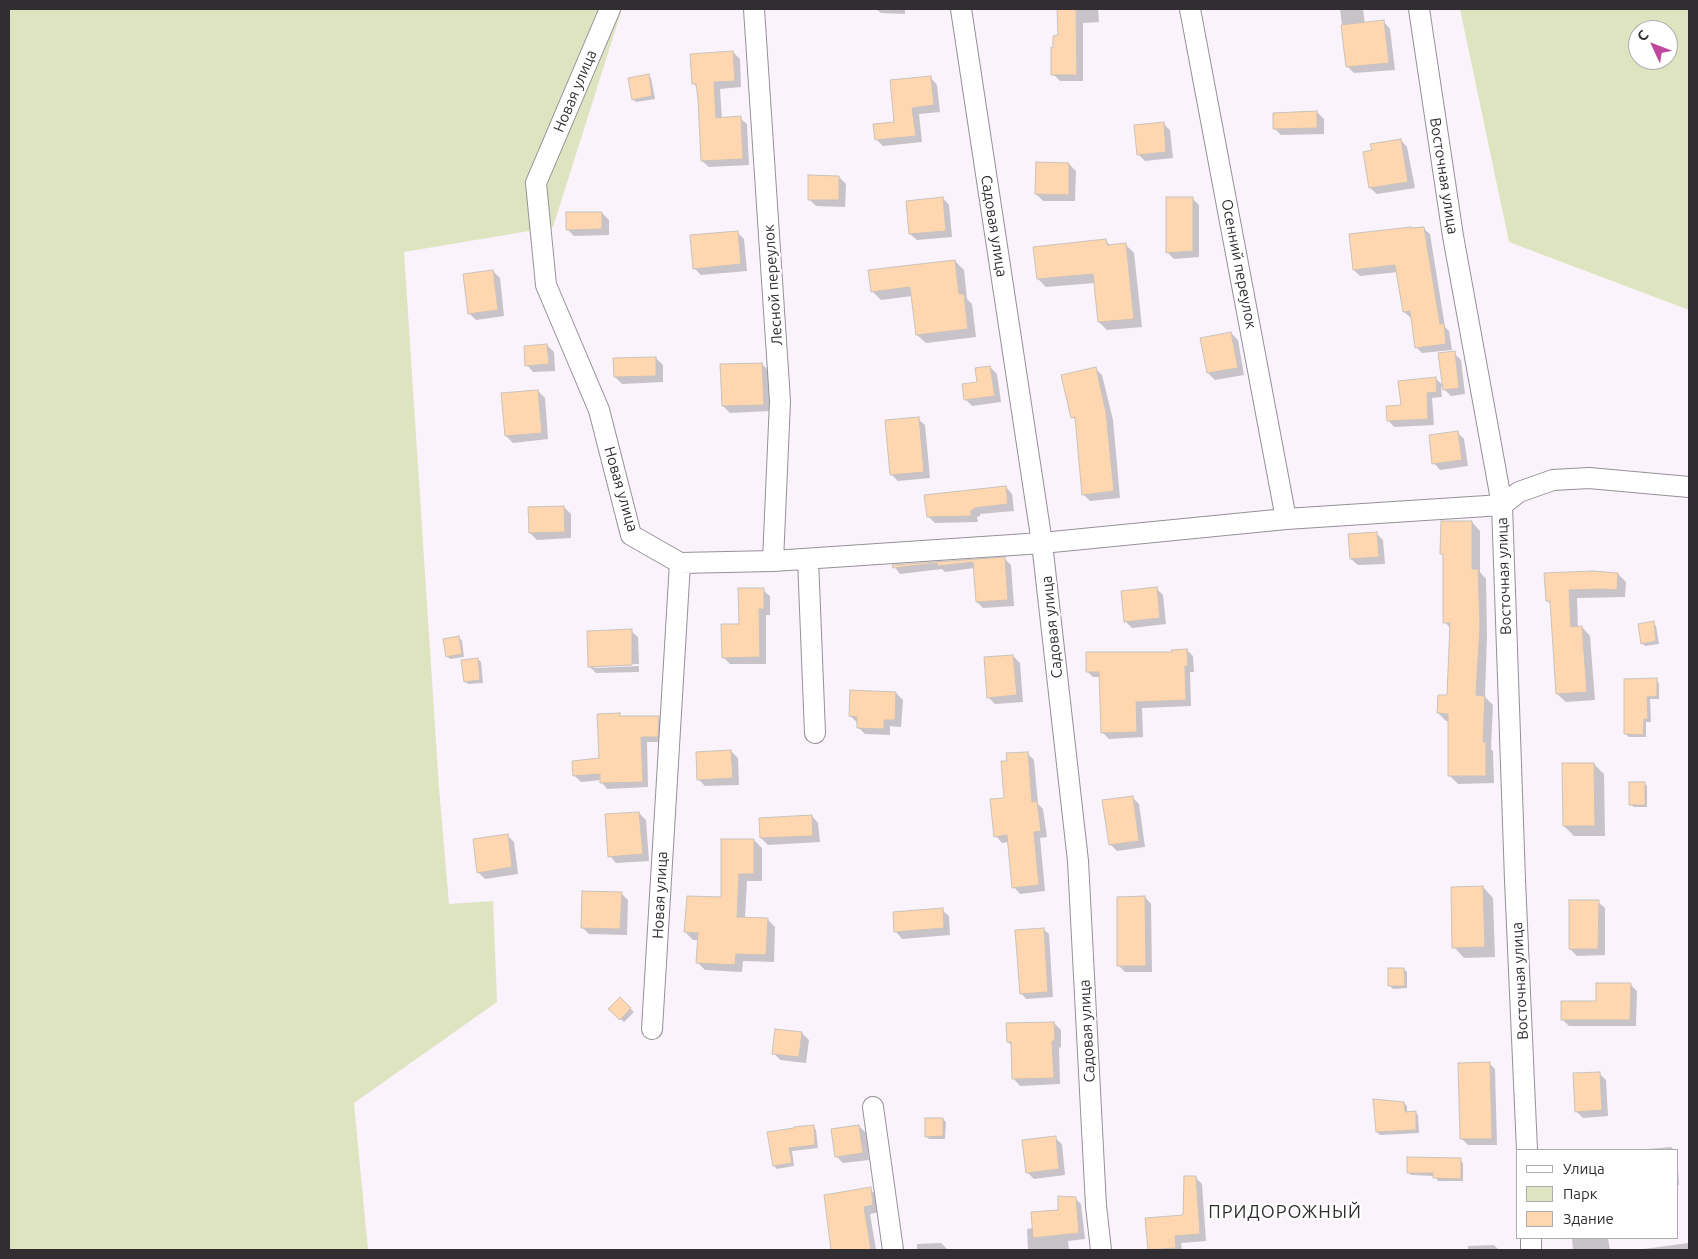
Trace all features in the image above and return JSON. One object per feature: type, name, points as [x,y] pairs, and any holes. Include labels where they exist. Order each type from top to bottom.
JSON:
[{"type":"street","name":"Новая улица","points":[[610,9],[536,183],[546,286],[599,410],[631,535],[680,563],[652,1029]]},
{"type":"street","name":"Лесной переулок","points":[[754,9],[780,401],[773,562]]},
{"type":"street","name":"Садовая улица","points":[[962,9],[1042,543],[1078,861],[1096,1196],[1101,1250]]},
{"type":"street","name":"Осенний переулок","points":[[1190,9],[1286,519]]},
{"type":"street","name":"Восточная улица","points":[[1419,9],[1453,236],[1502,505],[1516,890],[1528,1149]]},
{"type":"street","points":[[680,563],[773,562],[1042,543],[1286,519],[1502,505],[1519,492],[1553,480],[1588,478],[1689,486]]},
{"type":"street","points":[[808,559],[814,733]]},
{"type":"street","points":[[873,1107],[893,1250]]},
{"type":"green space","points":[[9,9],[622,9],[553,227],[404,252],[439,788],[449,904],[493,901],[497,1002],[354,1103],[368,1250],[9,1250]]},
{"type":"green space","points":[[1460,9],[1689,9],[1689,310],[1509,242]]},
{"type":"building","points":[[1057,9],[1076,9],[1077,75],[1051,75],[1051,47],[1053,48],[1053,36],[1058,35]]},
{"type":"building","points":[[1384,20],[1389,63],[1346,67],[1341,25]]},
{"type":"building","points":[[733,51],[735,81],[714,82],[716,118],[741,116],[743,159],[701,161],[698,99],[696,84],[692,84],[690,54]]},
{"type":"building","points":[[649,74],[652,96],[632,100],[628,78]]},
{"type":"building","points":[[931,76],[934,105],[912,108],[916,136],[875,140],[873,124],[894,122],[890,80]]},
{"type":"building","points":[[1317,111],[1317,128],[1273,129],[1273,113]]},
{"type":"building","points":[[1164,122],[1166,152],[1137,155],[1134,125]]},
{"type":"building","points":[[1401,139],[1408,182],[1369,188],[1363,152],[1372,150],[1370,144]]},
{"type":"building","points":[[1036,162],[1069,163],[1069,195],[1035,194]]},
{"type":"building","points":[[808,175],[839,176],[839,200],[808,200]]},
{"type":"building","points":[[943,197],[946,231],[909,234],[906,201]]},
{"type":"building","points":[[1166,197],[1193,197],[1193,251],[1166,253]]},
{"type":"building","points":[[566,212],[602,212],[602,229],[566,230]]},
{"type":"building","points":[[1424,227],[1440,324],[1444,323],[1446,344],[1415,348],[1410,311],[1403,312],[1395,265],[1353,270],[1349,234]]},
{"type":"building","points":[[738,231],[741,264],[693,269],[690,235]]},
{"type":"building","points":[[1106,239],[1107,245],[1126,243],[1134,319],[1098,322],[1093,274],[1037,279],[1033,247]]},
{"type":"building","points":[[955,260],[959,294],[964,294],[968,329],[916,335],[910,287],[871,292],[868,270]]},
{"type":"building","points":[[493,270],[498,310],[468,314],[463,274]]},
{"type":"building","points":[[1231,332],[1238,368],[1207,373],[1200,338]]},
{"type":"building","points":[[547,344],[549,364],[525,366],[524,346]]},
{"type":"building","points":[[1455,351],[1459,388],[1443,390],[1438,353]]},
{"type":"building","points":[[656,357],[656,376],[614,377],[613,358]]},
{"type":"building","points":[[762,363],[764,405],[722,406],[720,364]]},
{"type":"building","points":[[990,366],[995,396],[964,400],[962,384],[977,382],[975,368]]},
{"type":"building","points":[[1096,367],[1106,412],[1114,491],[1082,495],[1075,417],[1071,418],[1061,375]]},
{"type":"building","points":[[1436,377],[1437,392],[1427,393],[1428,419],[1387,421],[1386,406],[1401,405],[1398,381]]},
{"type":"building","points":[[538,390],[542,433],[505,436],[501,393]]},
{"type":"building","points":[[919,417],[924,472],[890,475],[885,420]]},
{"type":"building","points":[[1458,431],[1462,460],[1432,464],[1429,435]]},
{"type":"building","points":[[1006,486],[1008,504],[974,508],[974,510],[971,510],[971,516],[927,517],[924,495]]},
{"type":"building","points":[[564,506],[565,532],[529,533],[528,507]]},
{"type":"building","points":[[1441,521],[1472,521],[1472,569],[1478,569],[1480,626],[1476,695],[1485,696],[1483,742],[1486,742],[1486,776],[1448,776],[1448,714],[1437,713],[1438,695],[1447,695],[1450,623],[1443,623],[1443,554],[1440,554]]},
{"type":"building","points":[[1377,532],[1379,557],[1350,559],[1348,534]]},
{"type":"building","points":[[1005,557],[1008,600],[976,602],[973,562],[938,566],[937,563],[893,568],[892,565]]},
{"type":"building","points":[[1592,571],[1618,573],[1617,590],[1569,590],[1571,627],[1582,626],[1587,692],[1556,694],[1550,601],[1546,601],[1544,573]]},
{"type":"building","points":[[1157,587],[1160,618],[1124,622],[1121,591]]},
{"type":"building","points":[[738,588],[764,588],[764,609],[759,609],[760,657],[722,658],[721,624],[739,624]]},
{"type":"building","points":[[1654,621],[1656,641],[1641,644],[1638,624]]},
{"type":"building","points":[[632,629],[632,665],[588,667],[587,631]]},
{"type":"building","points":[[459,636],[462,654],[446,657],[443,639]]},
{"type":"building","points":[[1187,649],[1188,666],[1185,666],[1186,700],[1136,702],[1137,732],[1101,733],[1099,672],[1086,672],[1086,652],[1172,652],[1171,650]]},
{"type":"building","points":[[1013,655],[1017,695],[987,698],[984,657]]},
{"type":"building","points":[[478,658],[480,680],[464,682],[461,660]]},
{"type":"building","points":[[1657,678],[1657,696],[1647,697],[1648,719],[1644,719],[1643,735],[1624,734],[1624,679]]},
{"type":"building","points":[[850,690],[896,692],[895,720],[884,720],[884,729],[857,728],[857,717],[849,716]]},
{"type":"building","points":[[620,713],[620,716],[659,716],[658,737],[641,737],[643,782],[600,783],[600,774],[573,776],[572,761],[599,758],[597,714]]},
{"type":"building","points":[[731,750],[733,778],[697,780],[696,752]]},
{"type":"building","points":[[1028,752],[1032,802],[1037,801],[1041,831],[1034,832],[1039,885],[1012,888],[1007,835],[994,837],[990,799],[1004,798],[1001,761],[1007,761],[1006,753]]},
{"type":"building","points":[[1562,763],[1594,763],[1595,826],[1563,826]]},
{"type":"building","points":[[1629,782],[1645,782],[1645,805],[1629,805]]},
{"type":"building","points":[[1133,796],[1139,841],[1109,845],[1102,800]]},
{"type":"building","points":[[639,812],[643,854],[608,857],[605,814]]},
{"type":"building","points":[[812,815],[813,836],[760,838],[759,818]]},
{"type":"building","points":[[508,834],[512,867],[477,873],[473,839]]},
{"type":"building","points":[[721,839],[754,839],[754,874],[739,874],[737,917],[768,918],[766,955],[736,954],[735,965],[696,963],[698,933],[684,932],[687,896],[721,897]]},
{"type":"building","points":[[1483,886],[1485,947],[1452,948],[1451,887]]},
{"type":"building","points":[[582,891],[622,892],[620,929],[581,928]]},
{"type":"building","points":[[1145,896],[1146,966],[1117,966],[1117,897]]},
{"type":"building","points":[[1569,900],[1599,900],[1598,949],[1569,949]]},
{"type":"building","points":[[943,908],[944,928],[894,932],[893,912]]},
{"type":"building","points":[[1044,928],[1048,992],[1020,994],[1015,930]]},
{"type":"building","points":[[1388,968],[1404,968],[1405,986],[1388,986]]},
{"type":"building","points":[[1596,983],[1631,983],[1630,1020],[1561,1020],[1561,1001],[1596,1001]]},
{"type":"building","points":[[620,997],[631,1008],[620,1020],[608,1009]]},
{"type":"building","points":[[1054,1022],[1055,1041],[1052,1041],[1054,1078],[1012,1079],[1011,1042],[1007,1042],[1006,1023]]},
{"type":"building","points":[[775,1029],[802,1032],[799,1057],[772,1054]]},
{"type":"building","points":[[1490,1062],[1492,1139],[1460,1139],[1458,1063]]},
{"type":"building","points":[[1600,1072],[1602,1110],[1575,1112],[1573,1073]]},
{"type":"building","points":[[1373,1099],[1404,1102],[1405,1112],[1416,1111],[1416,1130],[1376,1132]]},
{"type":"building","points":[[925,1118],[943,1118],[943,1136],[925,1137]]},
{"type":"building","points":[[814,1125],[815,1145],[789,1148],[792,1163],[773,1166],[767,1132]]},
{"type":"building","points":[[859,1125],[863,1153],[835,1157],[831,1129]]},
{"type":"building","points":[[1056,1136],[1059,1169],[1026,1173],[1022,1140]]},
{"type":"building","points":[[1407,1157],[1461,1158],[1461,1179],[1433,1178],[1433,1173],[1407,1173]]},
{"type":"building","points":[[1184,1176],[1196,1176],[1200,1234],[1175,1236],[1176,1248],[1148,1250],[1145,1218],[1183,1215]]},
{"type":"building","points":[[871,1187],[873,1205],[864,1207],[871,1250],[831,1250],[824,1195]]},
{"type":"building","points":[[1058,1196],[1076,1197],[1079,1233],[1033,1238],[1031,1212],[1058,1210]]},
{"type":"district","name":"ПРИДОРОЖНЫЙ","points":[[1285,1212]]}]
